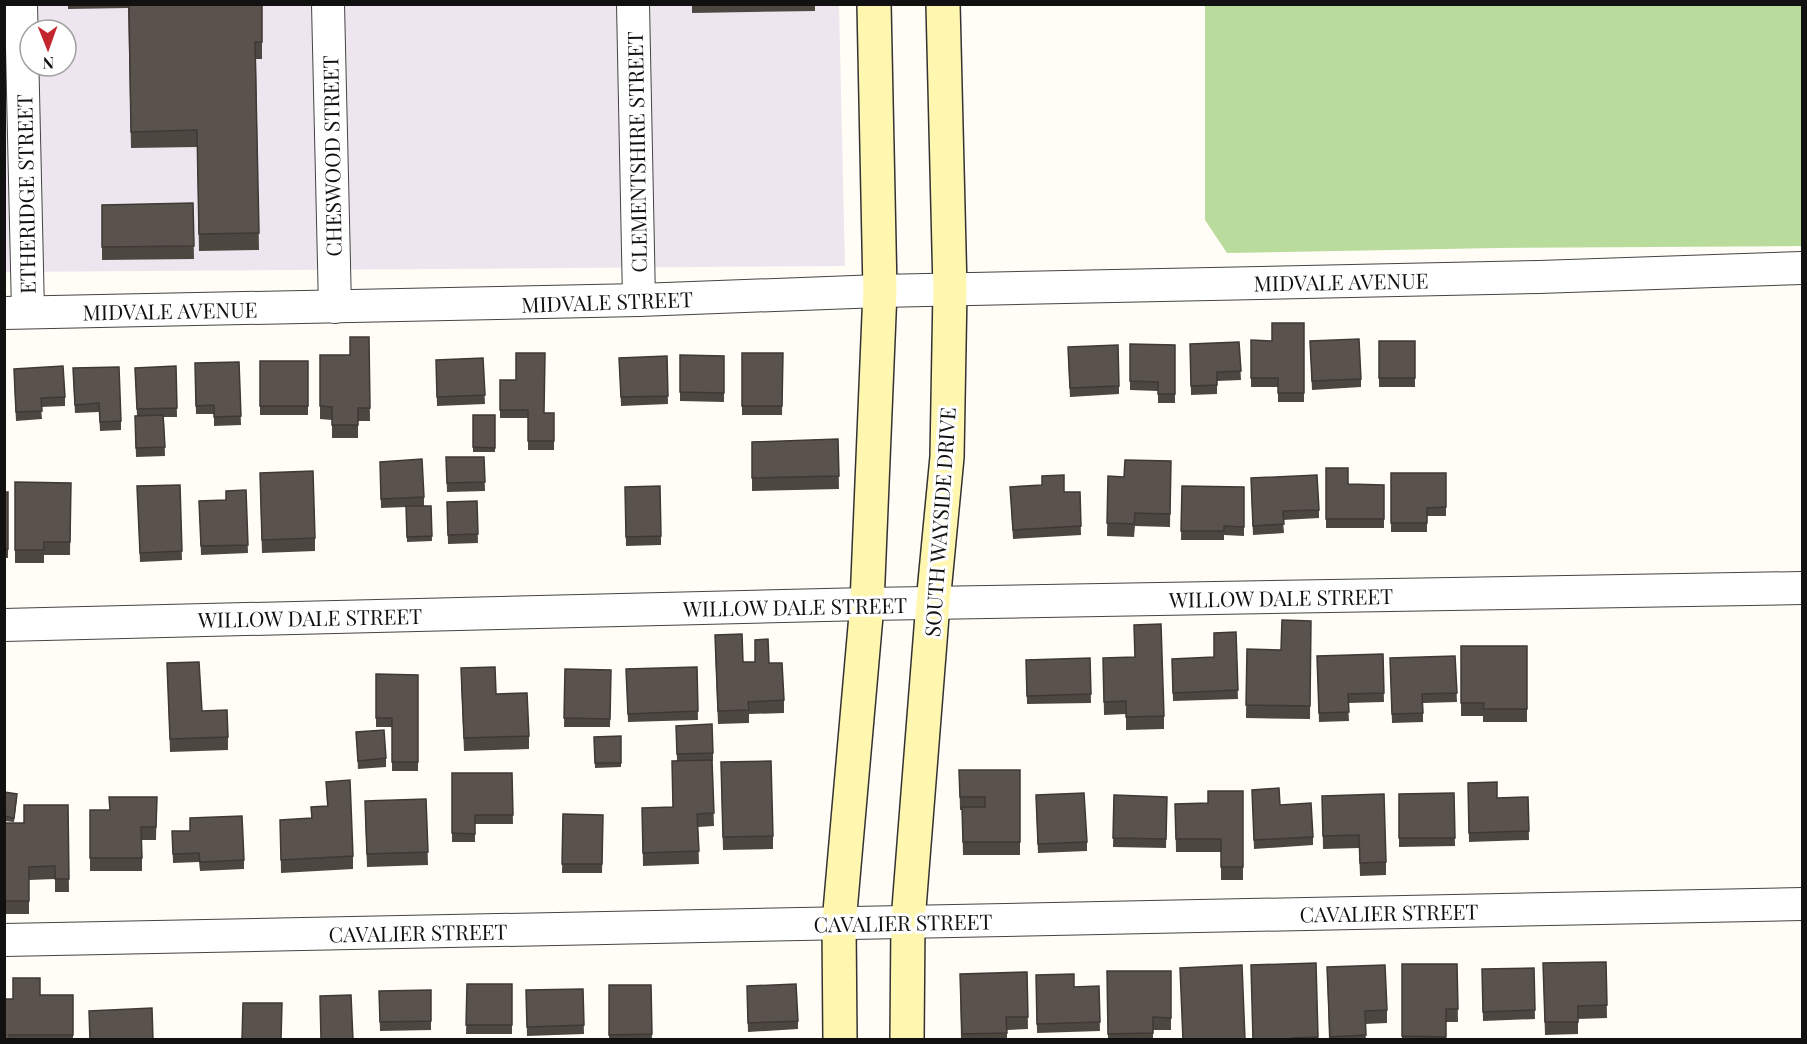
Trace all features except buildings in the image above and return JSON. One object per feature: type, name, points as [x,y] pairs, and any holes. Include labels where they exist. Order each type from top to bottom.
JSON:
[{"type":"main road","points":[[840,1040],[839,923],[867,604],[880,291],[874,4]]},
{"type":"main road","name":"SOUTH WAYSIDE DRIVE","points":[[907,1040],[908,921],[947,457],[950,290],[943,4]]},
{"type":"street","name":"ETHERIDGE STREET","points":[[16,312],[21,4]]},
{"type":"street","name":"CHESWOOD STREET","points":[[328,4],[335,307]]},
{"type":"street","name":"CLEMENTSHIRE STREET","points":[[633,4],[639,300]]},
{"type":"street","name":"MIDVALE AVENUE","points":[[880,291],[1527,277],[1803,268]]},
{"type":"street","name":"MIDVALE STREET","points":[[335,307],[639,300],[880,291]]},
{"type":"street","name":"MIDVALE AVENUE","points":[[16,312],[335,307]]},
{"type":"street","name":"WILLOW DALE STREET","points":[[4,625],[867,604],[1803,588]]},
{"type":"street","name":"CAVALIER STREET","points":[[4,940],[1803,904]]},
{"type":"shaded area","points":[[4,5],[839,5],[845,266],[5,272]]},
{"type":"green space","points":[[1205,5],[1802,5],[1802,246],[1227,253],[1205,220]]}]
